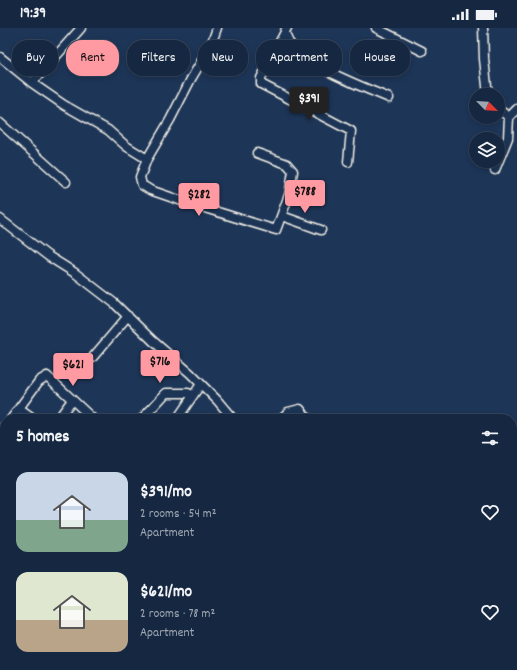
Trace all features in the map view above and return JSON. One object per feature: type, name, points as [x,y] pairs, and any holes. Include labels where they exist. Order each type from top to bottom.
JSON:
[{"type":"street","points":[[68,28],[74,34]]},
{"type":"street","points":[[32,83],[74,34],[81,28]]},
{"type":"street","points":[[217,28],[212,45],[191,79],[147,159],[140,177],[142,185],[150,190],[275,230],[278,228],[292,182],[292,168],[287,164],[257,153]]},
{"type":"street","points":[[483,28],[487,88]]},
{"type":"street","points":[[379,29],[422,51]]},
{"type":"street","points":[[286,30],[287,40],[291,46],[309,61],[389,98]]},
{"type":"street","points":[[286,30],[261,78],[261,84],[351,130],[348,162]]},
{"type":"street","points":[[0,57],[32,83],[64,105],[108,130],[126,146],[147,159]]},
{"type":"street","points":[[495,170],[508,138],[509,117],[517,109]]},
{"type":"street","points":[[505,114],[509,117]]},
{"type":"street","points":[[0,123],[66,182]]},
{"type":"street","points":[[282,216],[321,230]]},
{"type":"street","points":[[0,219],[48,256],[75,272],[114,303],[201,384],[228,414]]},
{"type":"street","points":[[93,357],[128,316]]},
{"type":"street","points":[[15,414],[33,389],[45,376],[87,414]]},
{"type":"street","points":[[180,414],[201,384]]},
{"type":"street","points":[[147,414],[166,393],[188,393],[193,396]]},
{"type":"street","points":[[62,414],[72,400]]},
{"type":"street","points":[[19,409],[26,414]]},
{"type":"street","points":[[286,414],[288,412],[300,410],[304,414]]}]
